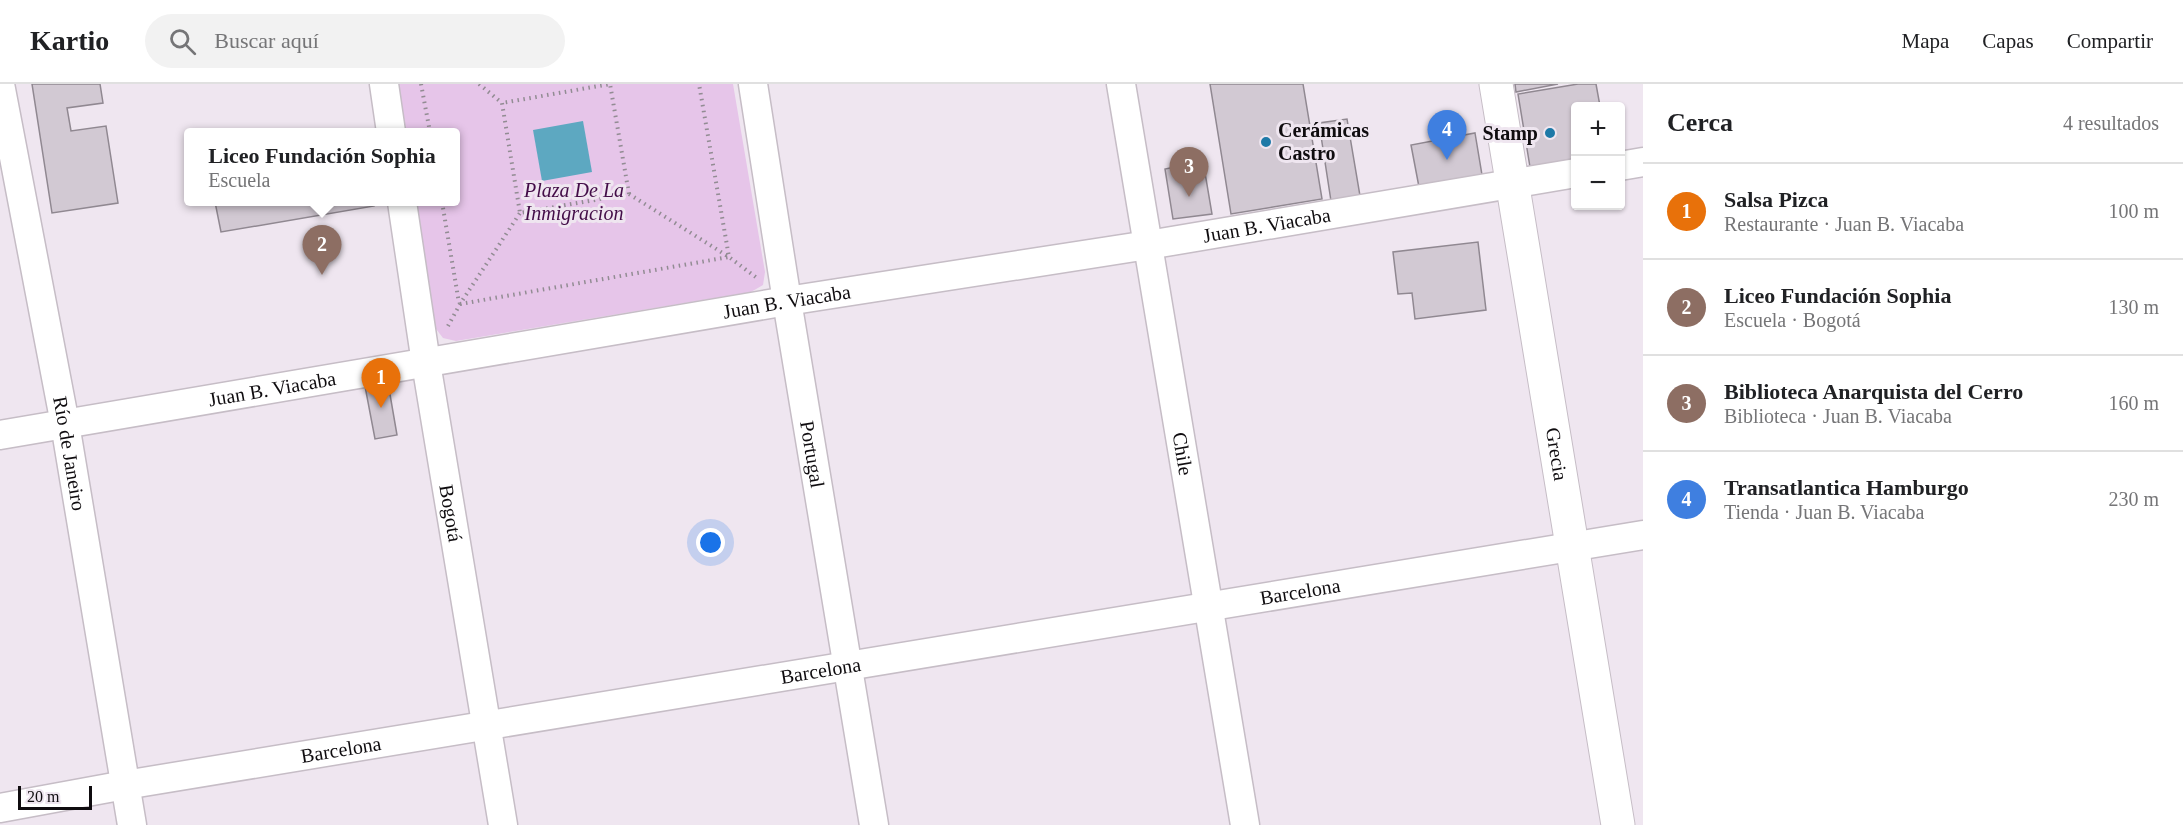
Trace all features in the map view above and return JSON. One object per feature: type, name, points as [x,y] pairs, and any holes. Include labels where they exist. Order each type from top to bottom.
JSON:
[{"type":"street","name":"Río de Janeiro","points":[[0,84],[65,424],[132,825]]},
{"type":"street","points":[[384,84],[390,128]]},
{"type":"street","name":"Portugal","points":[[753,84],[874,825]]},
{"type":"street","name":"Chile","points":[[1121,84],[1245,825]]},
{"type":"street","name":"Grecia","points":[[1496,84],[1618,825]]},
{"type":"street","points":[[1625,164],[1643,162]]},
{"type":"street","name":"Juan B. Viacaba","points":[[0,435],[787,301],[1148,245],[1571,174]]},
{"type":"street","name":"Bogotá","points":[[403,206],[426,363],[503,825]]},
{"type":"street","name":"Barcelona","points":[[0,808],[125,785],[1643,535]]},
{"type":"path","points":[[421,84],[428,128]]},
{"type":"path","points":[[460,304],[520,213],[502,103],[478,84]]},
{"type":"path","points":[[502,103],[610,84],[629,194]]},
{"type":"path","points":[[699,84],[729,257]]},
{"type":"path","points":[[520,213],[629,194],[729,257],[765,284]]},
{"type":"path","points":[[443,206],[460,304]]},
{"type":"path","points":[[460,304],[729,257]]},
{"type":"green space","name":"Plaza De La Inmigracion","points":[[396,84],[733,84],[765,272],[763,285],[751,292],[456,341],[443,338],[433,325],[414,206],[460,206],[460,128],[402,128]]},
{"type":"water","points":[[583,121],[592,172],[542,181],[533,130]]},
{"type":"building","points":[[32,84],[100,84],[103,103],[67,108],[71,131],[106,126],[118,203],[52,213]]},
{"type":"building","name":"Cerámicas Castro","points":[[1210,84],[1303,84],[1322,199],[1231,214]]},
{"type":"building","points":[[1515,84],[1558,84],[1516,92]]},
{"type":"building","name":"Stamp","points":[[1578,84],[1596,84],[1599,102],[1571,102],[1571,160],[1530,167],[1518,94]]},
{"type":"building","points":[[1347,119],[1360,196],[1331,201],[1319,123]]},
{"type":"building","points":[[1475,133],[1482,175],[1419,187],[1411,145]]},
{"type":"building","points":[[1203,161],[1212,214],[1173,219],[1165,169]]},
{"type":"building","points":[[216,206],[374,206],[221,232]]},
{"type":"building","points":[[1478,242],[1486,310],[1415,319],[1412,293],[1398,294],[1393,252]]},
{"type":"building","points":[[387,377],[397,435],[375,439],[364,381]]},
{"type":"place","name":"Stamp","points":[[1550,133]]},
{"type":"place","name":"Cerámicas Castro","points":[[1266,142]]},
{"type":"place","name":"Transatlantica Hamburgo","points":[[1447,160]]},
{"type":"place","name":"Biblioteca Anarquista del Cerro","points":[[1189,197]]},
{"type":"place","name":"Liceo Fundación Sophia","points":[[322,275]]},
{"type":"place","name":"Salsa Pizca","points":[[381,408]]}]
